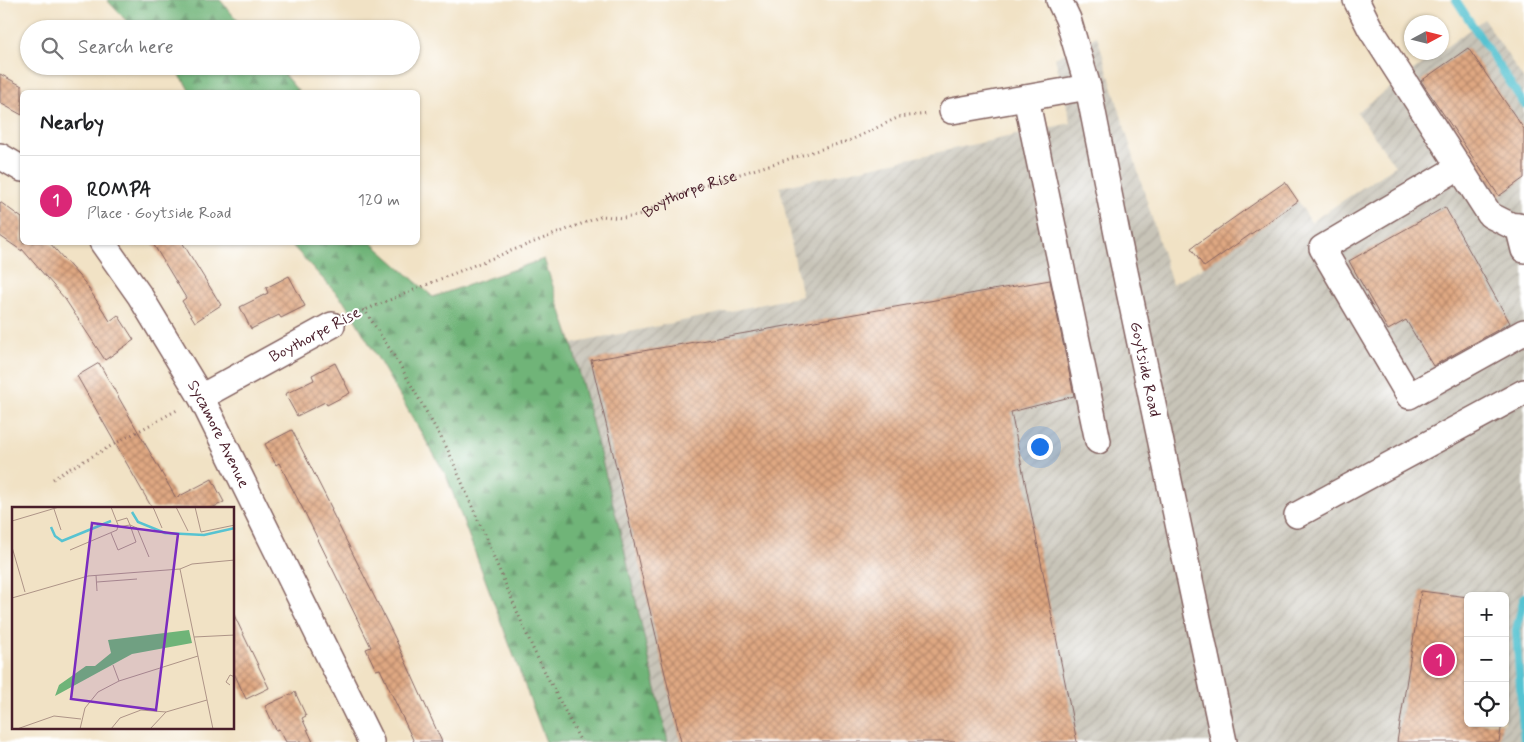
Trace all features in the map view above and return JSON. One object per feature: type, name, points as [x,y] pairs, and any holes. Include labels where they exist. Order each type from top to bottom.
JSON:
[{"type":"street","name":"Goytside Road","points":[[1060,0],[1068,19],[1088,88],[1224,742]]},
{"type":"street","points":[[1356,0],[1370,28],[1490,215],[1510,225],[1521,227],[1524,250]]},
{"type":"street","points":[[952,111],[1088,88]]},
{"type":"street","points":[[1026,98],[1098,441]]},
{"type":"street","points":[[0,156],[20,169]]},
{"type":"street","points":[[1459,167],[1322,248],[1409,396],[1524,332]]},
{"type":"street","name":"Sycamore Avenue","points":[[104,245],[140,296],[201,396],[371,742]]},
{"type":"street","name":"Boythorpe Rise","points":[[201,396],[332,325]]},
{"type":"street","points":[[1297,515],[1524,392]]},
{"type":"path","name":"Boythorpe Rise","points":[[332,325],[364,309],[602,216],[623,218],[643,215],[663,201],[704,185],[851,140],[900,117],[952,111]]},
{"type":"path","points":[[364,309],[398,362],[448,450],[534,651],[581,742]]},
{"type":"path","points":[[53,479],[201,396]]},
{"type":"shaded area","points":[[1484,19],[1524,80],[1524,742],[668,742],[620,531],[572,344],[802,296],[780,187],[1071,123],[1055,58],[1097,36],[1172,284],[1204,267],[1298,201],[1311,222],[1395,166],[1357,112],[1428,60],[1449,60],[1449,45]]},
{"type":"green space","points":[[107,0],[220,0],[237,20],[126,20]]},
{"type":"green space","points":[[178,75],[285,75],[297,90],[189,90]]},
{"type":"green space","points":[[292,245],[374,245],[433,297],[544,259],[572,344],[620,531],[668,742],[546,742],[446,475],[346,304]]},
{"type":"building","points":[[1468,48],[1524,129],[1524,178],[1499,196],[1421,81]]},
{"type":"building","points":[[0,74],[22,86],[22,90],[20,90],[20,114],[0,103]]},
{"type":"building","points":[[1285,182],[1298,201],[1204,267],[1191,248]]},
{"type":"building","points":[[0,202],[20,217],[20,245],[52,245],[85,283],[110,321],[118,315],[134,340],[105,360],[65,299],[22,249],[22,251],[0,236]]},
{"type":"building","points":[[1445,207],[1510,323],[1433,366],[1406,320],[1388,330],[1349,261]]},
{"type":"building","points":[[154,245],[184,245],[221,305],[195,322],[182,301],[186,298]]},
{"type":"building","points":[[289,276],[305,306],[281,318],[279,315],[251,329],[240,307],[268,293],[266,288]]},
{"type":"building","points":[[1050,280],[1074,396],[1011,412],[1077,742],[681,742],[591,360]]},
{"type":"building","points":[[99,363],[176,498],[212,479],[224,502],[214,507],[151,507],[77,376]]},
{"type":"building","points":[[335,363],[350,393],[327,405],[325,402],[297,416],[285,394],[314,380],[312,375]]},
{"type":"building","points":[[292,430],[395,638],[442,742],[414,742],[380,669],[376,670],[366,649],[371,647],[306,515],[279,463],[276,465],[265,444]]},
{"type":"building","points":[[1421,591],[1464,596],[1464,727],[1501,727],[1499,742],[1397,742]]},
{"type":"building","points":[[235,617],[269,688],[246,699],[235,675]]},
{"type":"building","points":[[295,692],[306,716],[302,718],[313,742],[286,742],[279,729],[276,730],[265,706]]},
{"type":"waterway","points":[[1456,0],[1524,104]]},
{"type":"waterway","points":[[1524,597],[1516,630],[1524,742]]},
{"type":"place","name":"ROMPA","points":[[1439,660]]}]
